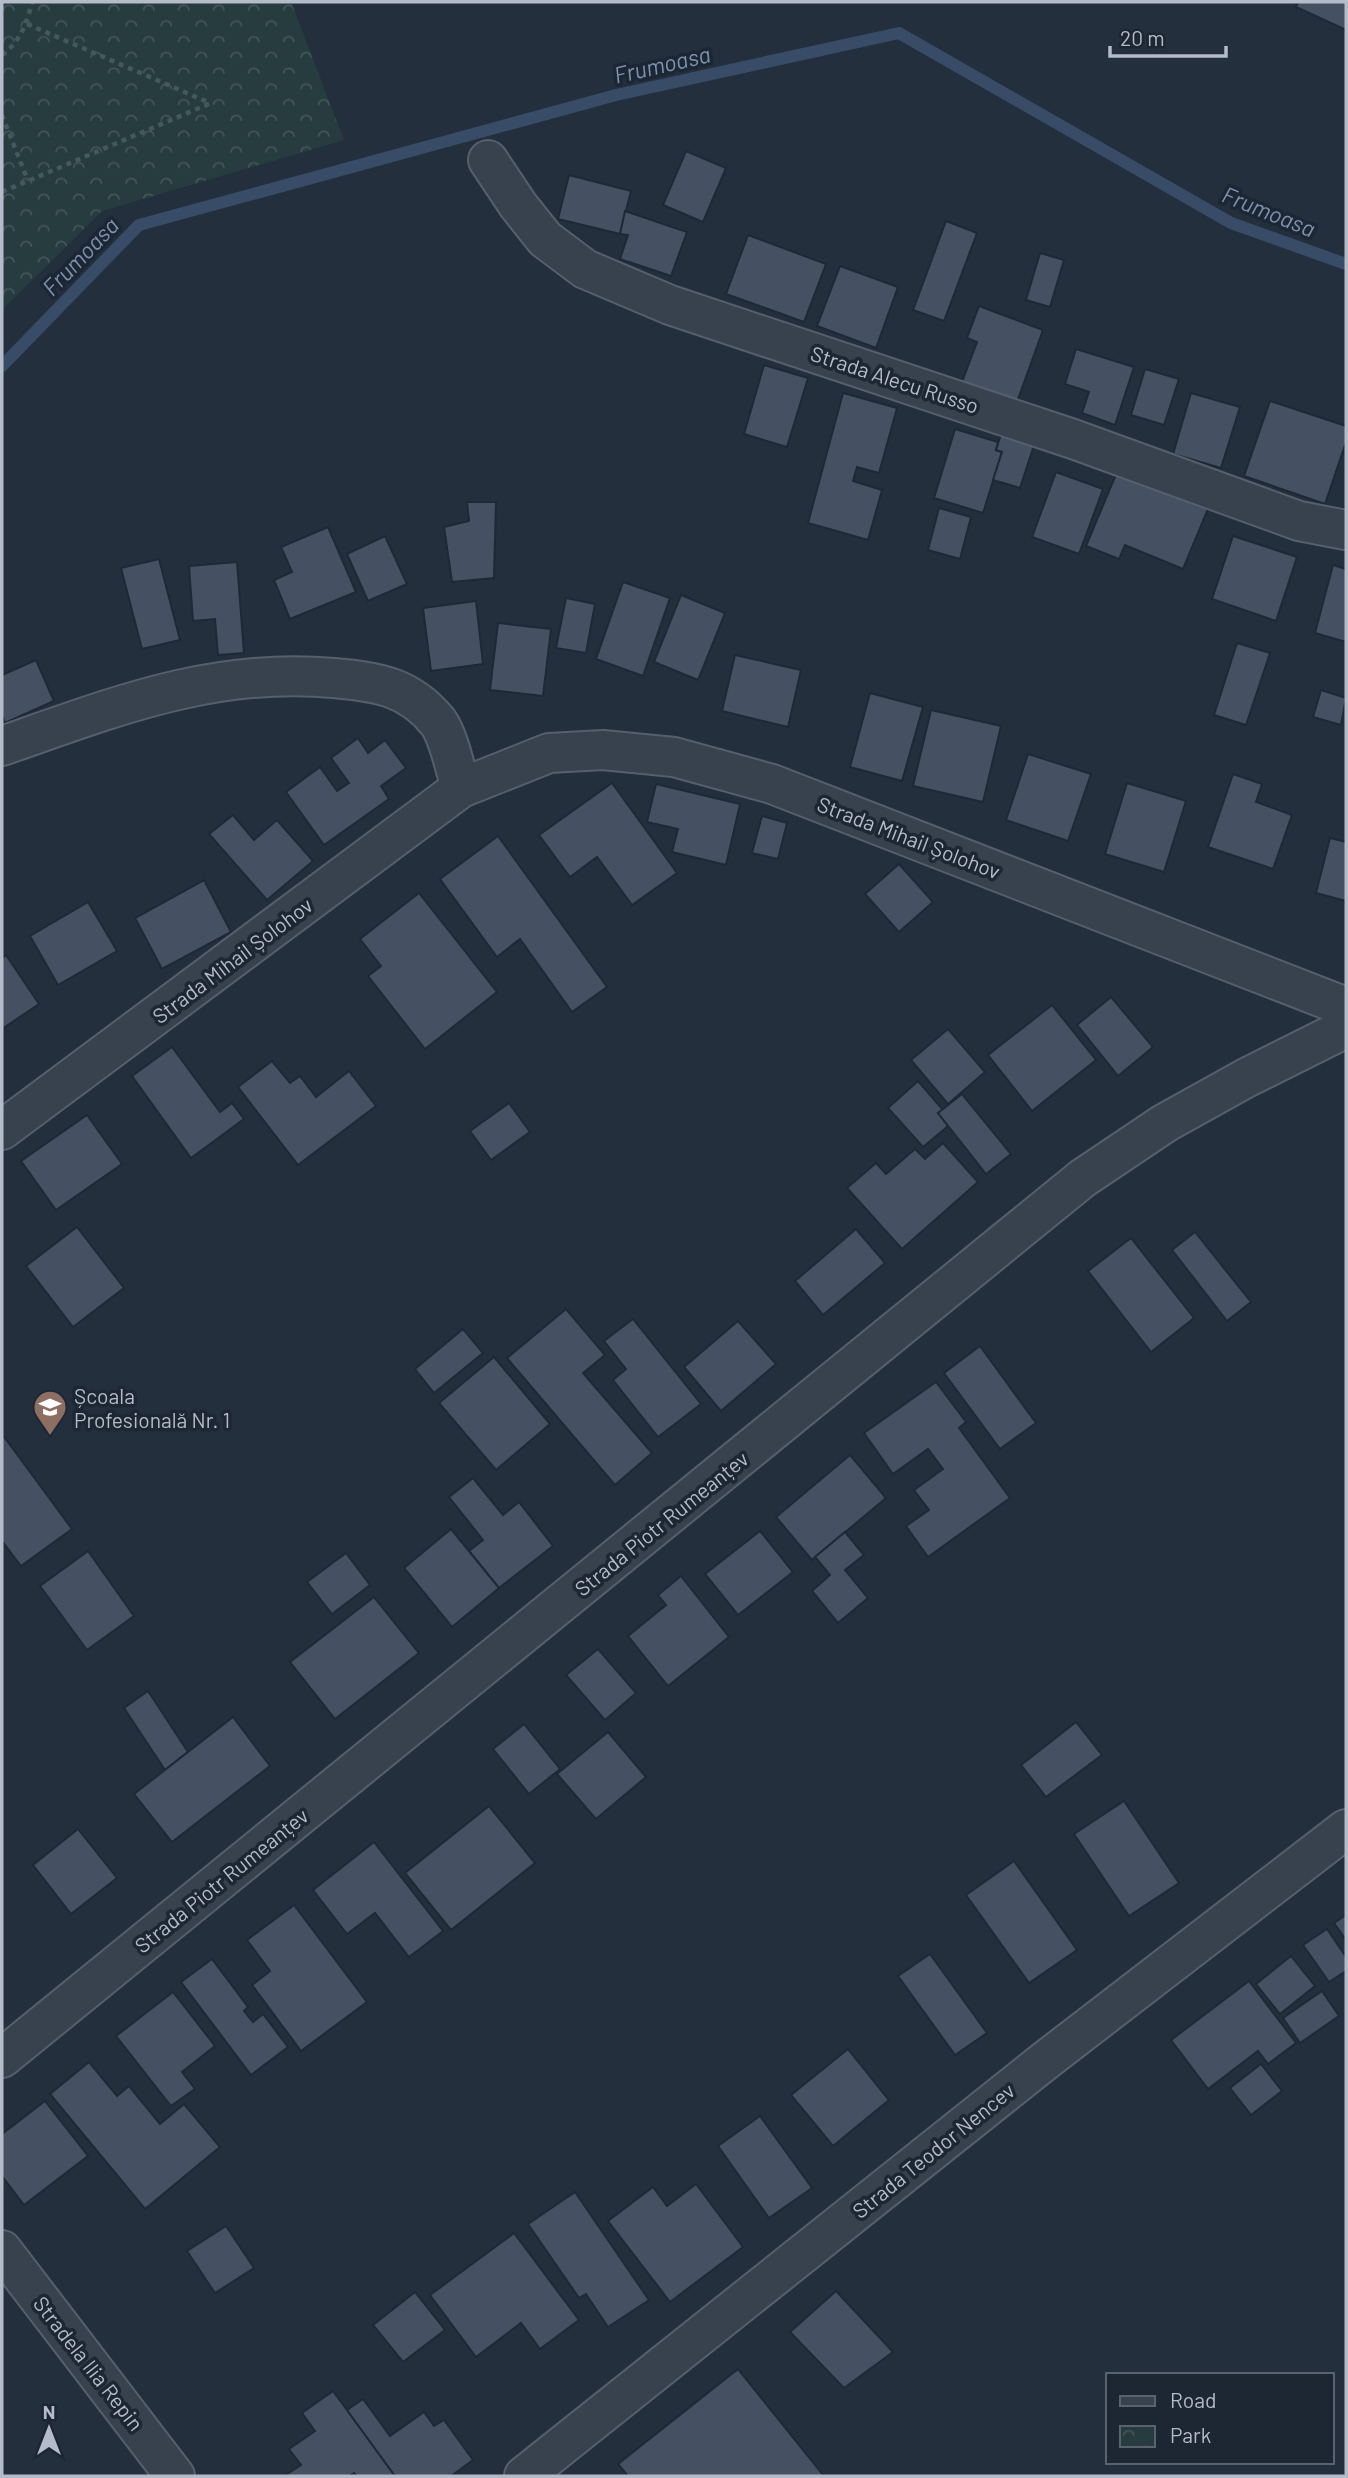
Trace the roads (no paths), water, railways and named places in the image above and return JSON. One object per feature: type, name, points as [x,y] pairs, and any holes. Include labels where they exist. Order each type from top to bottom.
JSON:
[{"type":"street","name":"Strada Alecu Russo","points":[[488,160],[545,239],[585,269],[670,304],[1073,439],[1299,521],[1346,530]]},
{"type":"street","points":[[2,746],[139,699],[205,683],[232,679],[310,676],[361,680],[400,689],[440,724],[461,788]]},
{"type":"street","name":"Strada Mihail Șolohov","points":[[2,1130],[461,788],[549,752],[603,750],[674,757],[772,784],[1346,1007]]},
{"type":"street","name":"Strada Piotr Rumeanțev","points":[[2,2057],[1083,1178],[1165,1123],[1245,1077],[1346,1028]]},
{"type":"street","name":"Strada Teodor Nencev","points":[[524,2476],[1035,2069],[1346,1829]]},
{"type":"street","name":"Stradela Ilia Repin","points":[[2,2250],[176,2476]]},
{"type":"waterway","name":"Frumoasa","points":[[2,366],[139,225],[616,95],[899,33],[1231,223],[1346,264]]},
{"type":"place","name":"Școala Profesională Nr. 1","points":[[50,1437]]}]
